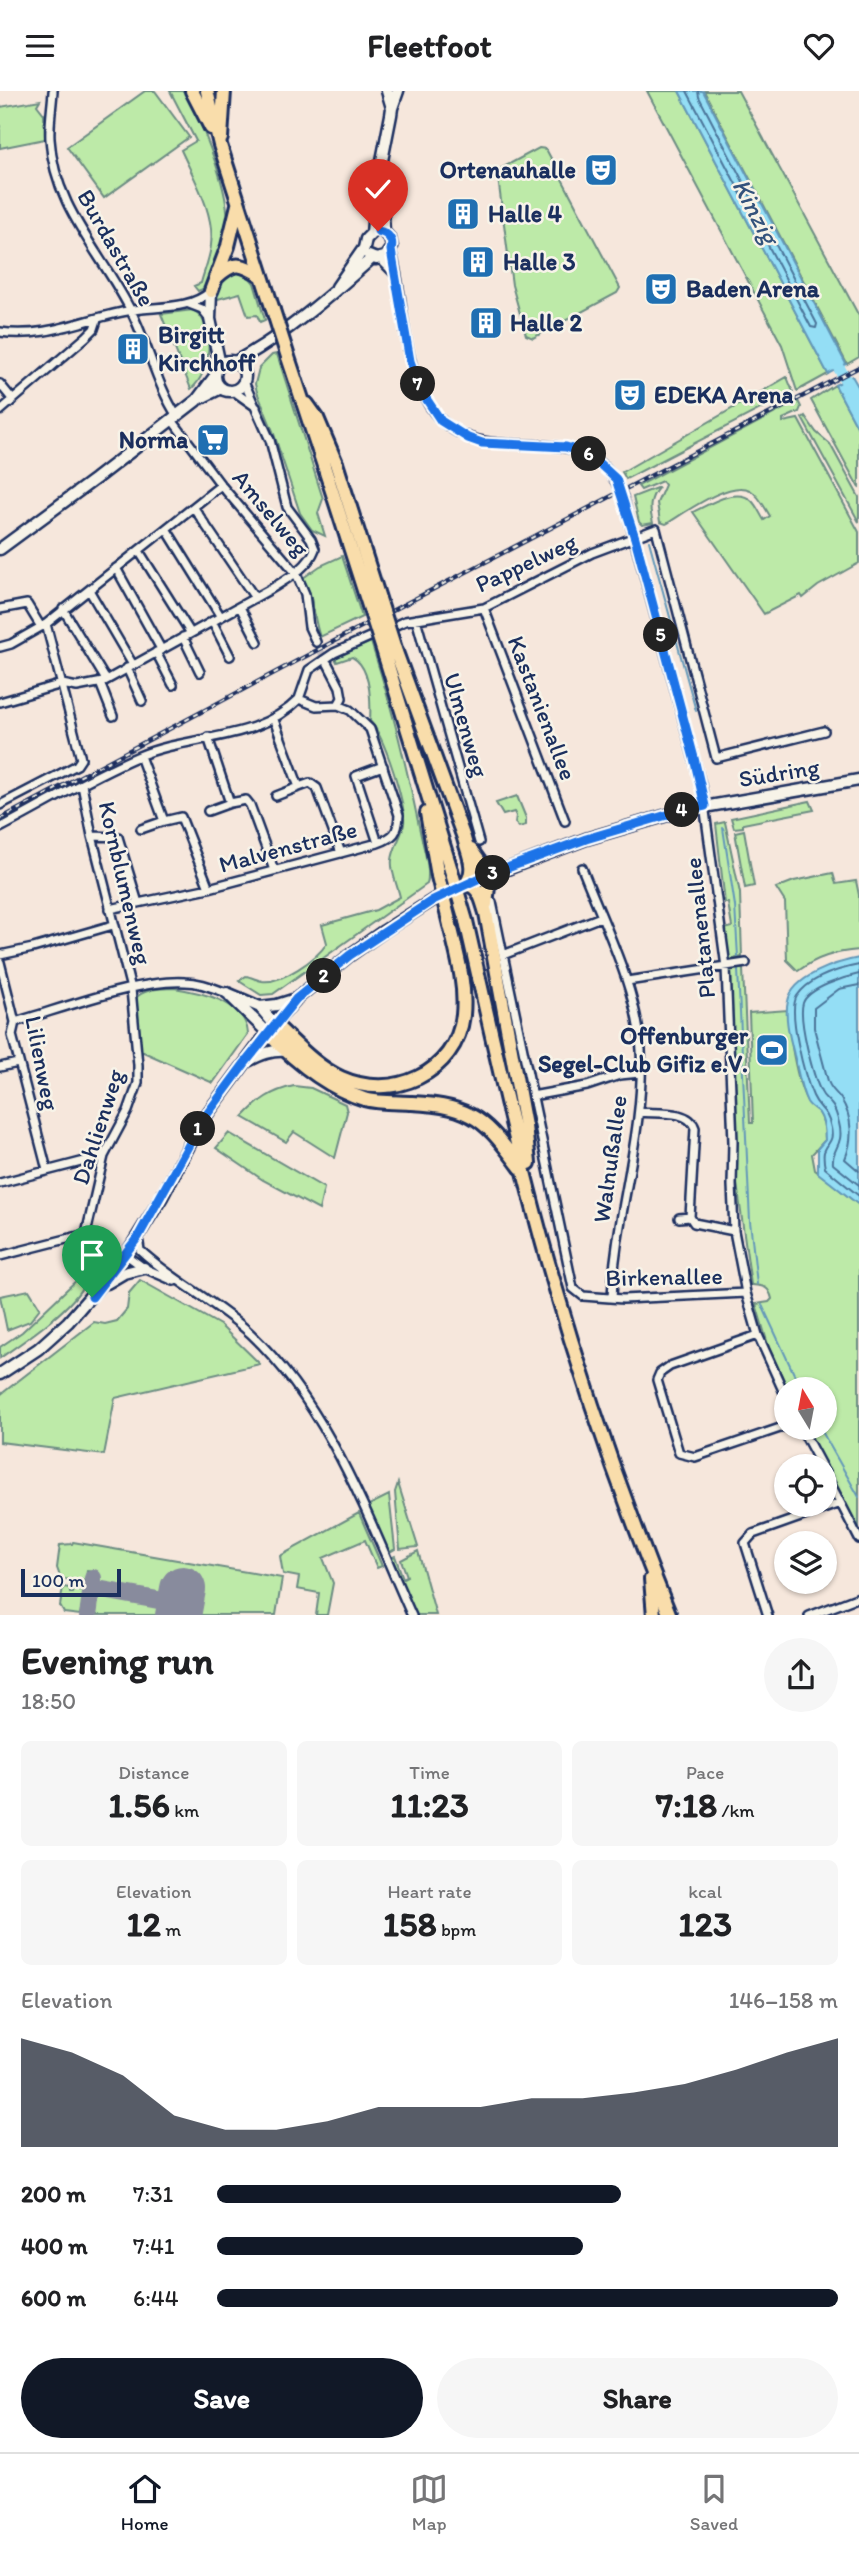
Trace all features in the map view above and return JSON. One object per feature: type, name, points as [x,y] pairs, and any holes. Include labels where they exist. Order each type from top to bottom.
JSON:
[{"type":"highway","points":[[192,91],[220,145]]},
{"type":"highway","points":[[207,91],[238,205],[300,395],[317,418],[391,654],[464,838],[472,869],[466,884],[473,885],[489,908]]},
{"type":"highway","points":[[220,145],[224,91]]},
{"type":"highway","points":[[211,291],[228,246],[238,205]]},
{"type":"highway","points":[[217,277],[225,269],[238,265],[262,276]]},
{"type":"highway","points":[[391,654],[416,754],[466,921],[552,1276],[614,1468],[670,1615]]},
{"type":"highway","points":[[271,1028],[338,1076],[367,1086],[395,1086],[423,1076],[441,1061],[452,1047],[463,1016],[461,971],[438,876],[416,754]]},
{"type":"highway","points":[[464,838],[481,864],[499,871],[488,887],[489,908],[525,1126],[530,1191]]},
{"type":"highway","points":[[271,1028],[286,1051],[334,1086],[358,1097],[433,1104],[463,1111],[492,1130],[525,1173]]},
{"type":"highway","points":[[650,1565],[654,1615]]},
{"type":"street","name":"Burdastraße","points":[[53,91],[50,139],[56,175],[64,197],[71,215],[109,271],[131,311],[175,418]]},
{"type":"street","points":[[387,91],[392,107]]},
{"type":"street","points":[[337,288],[372,233],[392,107],[398,91]]},
{"type":"street","points":[[220,365],[259,349],[376,258],[391,250],[391,241],[383,232],[382,190],[379,183]]},
{"type":"street","points":[[372,233],[383,232]]},
{"type":"street","points":[[364,248],[396,275]]},
{"type":"street","name":"Platanenallee","points":[[391,250],[410,361],[421,391],[441,421],[468,438],[482,443],[566,447],[590,455],[616,479],[635,538],[705,806],[726,967],[734,1231],[746,1293],[758,1335],[777,1377]]},
{"type":"street","points":[[0,332],[21,335],[43,333],[131,311],[188,304],[211,291]]},
{"type":"street","points":[[197,400],[220,365],[210,319],[211,291]]},
{"type":"street","points":[[188,304],[202,309],[210,319]]},
{"type":"street","points":[[0,411],[86,337],[94,329],[97,320]]},
{"type":"street","points":[[0,702],[62,684],[77,687],[103,681],[240,607],[296,573],[311,559],[315,549],[287,507],[270,440],[244,377],[215,340]]},
{"type":"street","points":[[232,390],[244,377],[259,349]]},
{"type":"street","points":[[215,376],[221,387]]},
{"type":"street","points":[[0,384],[13,400]]},
{"type":"street","points":[[0,549],[197,400],[221,387],[232,390],[256,407]]},
{"type":"street","name":"Amselweg","points":[[175,418],[221,485],[296,573],[305,594],[309,627],[316,642]]},
{"type":"street","points":[[0,647],[44,626],[221,485]]},
{"type":"street","points":[[194,508],[255,598]]},
{"type":"street","points":[[635,538],[656,529],[716,758],[824,731]]},
{"type":"street","points":[[167,530],[221,617]]},
{"type":"street","name":"Pappelweg","points":[[299,699],[309,670],[317,663],[405,621],[484,608],[592,553],[635,538]]},
{"type":"street","points":[[139,551],[187,635],[200,671]]},
{"type":"street","points":[[116,568],[159,651],[173,685]]},
{"type":"street","points":[[89,590],[130,667],[142,701]]},
{"type":"street","points":[[0,608],[27,604],[44,626],[81,759],[77,765],[0,805]]},
{"type":"street","points":[[240,607],[258,642]]},
{"type":"street","name":"Kastanienallee","points":[[484,608],[565,821]]},
{"type":"street","points":[[63,609],[103,681],[113,716]]},
{"type":"street","name":"Ulmenweg","points":[[416,619],[479,842]]},
{"type":"street","points":[[212,621],[230,656]]},
{"type":"street","points":[[328,664],[340,687],[342,698],[338,705]]},
{"type":"street","points":[[0,828],[140,755],[259,726],[286,712],[299,699],[316,706],[338,705],[350,710],[370,729],[399,815],[398,828],[393,837],[378,843]]},
{"type":"street","points":[[274,720],[299,787]]},
{"type":"street","points":[[208,737],[230,803]]},
{"type":"street","points":[[140,755],[164,821]]},
{"type":"street","name":"Malvenstraße","points":[[110,909],[209,888],[378,843],[356,776],[383,766]]},
{"type":"street","name":"Südring","points":[[466,884],[586,839],[677,812],[859,780]]},
{"type":"street","points":[[276,796],[310,783],[317,788],[341,853]]},
{"type":"street","name":"Kornblumenweg","points":[[82,785],[113,925],[131,989]]},
{"type":"street","points":[[208,811],[246,800],[274,870]]},
{"type":"street","points":[[141,829],[181,817],[209,888]]},
{"type":"street","points":[[92,836],[118,837],[138,904]]},
{"type":"street","name":"Walnußallee","points":[[582,867],[627,981],[640,1048],[639,1112],[635,1149],[614,1259],[612,1298]]},
{"type":"street","points":[[0,1374],[48,1340],[68,1322],[126,1255],[202,1121],[271,1028],[296,999],[384,931],[433,900],[466,884]]},
{"type":"street","points":[[489,908],[503,955],[532,1096],[587,1086],[620,1075],[640,1073]]},
{"type":"street","points":[[503,955],[601,917]]},
{"type":"street","points":[[0,955],[113,925]]},
{"type":"street","name":"Lilienweg","points":[[0,962],[15,1022],[12,1035],[18,1063],[47,1170]]},
{"type":"street","points":[[627,981],[746,963]]},
{"type":"street","points":[[15,1022],[131,989],[183,981],[203,983],[260,1007],[296,999]]},
{"type":"street","name":"Dahlienweg","points":[[0,1256],[86,1234],[104,1156],[128,1111],[138,1083],[131,989]]},
{"type":"street","points":[[227,993],[271,1028]]},
{"type":"street","points":[[260,1007],[271,1028]]},
{"type":"street","points":[[245,1063],[262,1053],[286,1051]]},
{"type":"street","points":[[0,1067],[18,1063]]},
{"type":"street","name":"Birkenallee","points":[[532,1096],[573,1288],[583,1296],[612,1298],[746,1293]]},
{"type":"street","points":[[639,1112],[685,1116],[693,1121],[695,1128],[690,1217],[694,1223],[734,1231]]},
{"type":"street","points":[[0,1183],[104,1156]]},
{"type":"street","points":[[679,1218],[690,1217]]},
{"type":"street","points":[[138,1237],[140,1250],[251,1334],[296,1385],[331,1440],[412,1615]]},
{"type":"street","points":[[126,1255],[144,1268],[188,1286]]},
{"type":"street","points":[[100,1287],[124,1272],[144,1268]]},
{"type":"street","points":[[758,1335],[670,1366],[660,1373],[657,1380],[679,1453],[695,1457],[774,1430]]},
{"type":"street","points":[[837,1497],[859,1539]]},
{"type":"street","points":[[768,1615],[745,1543],[753,1534],[840,1503]]},
{"type":"street","points":[[809,1615],[859,1597]]},
{"type":"green space","points":[[145,91],[155,91],[189,137],[104,198],[67,147]]},
{"type":"green space","points":[[170,91],[186,91],[216,163],[226,203],[226,243],[210,282],[198,291],[194,286],[201,283],[210,250],[210,221],[181,150],[196,141]]},
{"type":"green space","points":[[647,91],[679,91],[828,374],[797,391],[782,345]]},
{"type":"green space","points":[[704,91],[738,91],[859,316],[859,357],[847,364]]},
{"type":"green space","points":[[40,100],[37,105],[44,114],[45,139],[0,148],[0,107]]},
{"type":"green space","points":[[539,148],[546,149],[620,288],[617,293],[533,338],[526,335],[512,285],[498,178],[500,169]]},
{"type":"green space","points":[[232,270],[245,272],[254,283],[265,320],[260,322],[257,315],[248,316],[240,293],[214,300],[219,285]]},
{"type":"green space","points":[[193,310],[206,326],[208,349],[203,372],[191,389],[161,314]]},
{"type":"green space","points":[[277,354],[323,499],[318,513],[325,536],[312,530],[300,513],[257,392],[255,384],[259,368],[272,355]]},
{"type":"green space","points":[[787,377],[793,392],[626,479],[622,472]]},
{"type":"green space","points":[[835,385],[859,430],[859,488],[811,400]]},
{"type":"green space","points":[[798,401],[801,407],[799,412],[783,419],[783,422],[798,419],[859,532],[859,563],[818,586],[803,598],[801,595],[764,614],[693,512],[722,498],[739,495],[752,501],[764,520],[770,516],[756,495],[750,490],[731,489],[707,499],[666,524],[660,522],[657,503],[665,485],[662,481],[641,490],[638,486]]},
{"type":"green space","points":[[805,416],[816,432],[830,444],[859,497],[859,522],[802,418]]},
{"type":"green space","points":[[659,487],[651,504],[653,523],[642,525],[633,497]]},
{"type":"green space","points":[[342,556],[362,617],[320,637],[303,578]]},
{"type":"green space","points":[[371,642],[410,783],[427,864],[427,884],[273,994],[261,995],[239,981],[246,976],[270,981],[288,975],[307,963],[327,943],[322,925],[376,910],[400,897],[392,864],[404,824],[398,786],[382,740],[370,721],[368,686],[363,669],[352,657],[337,662],[335,658]]},
{"type":"green space","points":[[517,796],[526,818],[526,825],[519,827],[515,823],[514,812],[503,815],[496,803]]},
{"type":"green space","points":[[810,801],[814,810],[743,824],[743,827],[734,828],[731,818]]},
{"type":"green space","points":[[725,822],[740,893],[742,957],[728,960],[725,929],[732,927],[728,903],[725,903],[716,824]]},
{"type":"green space","points":[[744,830],[754,886],[745,888],[735,832]]},
{"type":"green space","points":[[833,873],[836,884],[856,881],[859,895],[859,950],[827,956],[798,971],[787,960],[785,902],[776,888],[794,881]]},
{"type":"green space","points":[[729,969],[743,969],[750,1123],[753,1123],[749,1013],[788,1010],[791,1044],[803,1093],[819,1113],[824,1126],[825,1140],[812,1154],[815,1170],[859,1205],[859,1529],[837,1487],[837,1454],[820,1454],[812,1440],[837,1440],[837,1377],[782,1377],[769,1348],[756,1304],[769,1302],[771,1295],[765,1287],[751,1285],[736,1176]]},
{"type":"green space","points":[[174,988],[220,1000],[239,1013],[245,1023],[248,1034],[213,1083],[141,1051],[135,999],[147,991]]},
{"type":"green space","points":[[294,1086],[311,1088],[345,1104],[347,1112],[335,1158],[294,1132],[286,1142],[243,1117],[266,1097]]},
{"type":"green space","points":[[229,1133],[324,1188],[319,1210],[263,1180],[216,1148]]},
{"type":"green space","points":[[82,1275],[85,1282],[70,1303],[47,1324],[0,1358],[0,1347],[22,1332]]},
{"type":"green space","points":[[140,1280],[220,1325],[260,1364],[115,1398],[104,1455],[0,1442],[0,1395],[94,1322],[105,1324],[117,1321],[127,1309],[129,1293]]},
{"type":"green space","points":[[29,1290],[40,1308],[30,1321],[7,1330],[0,1296]]},
{"type":"green space","points":[[398,1483],[418,1547],[400,1549],[395,1492]]},
{"type":"green space","points":[[389,1495],[395,1549],[388,1553],[367,1506]]},
{"type":"green space","points":[[359,1513],[382,1566],[377,1568],[365,1540],[323,1558],[333,1583],[327,1615],[316,1615],[319,1593],[297,1589],[299,1577],[283,1574],[280,1556]]},
{"type":"green space","points":[[73,1542],[282,1578],[276,1615],[188,1615],[192,1587],[173,1584],[171,1600],[94,1587],[96,1571],[87,1570],[86,1581],[61,1579],[57,1568],[60,1545]]},
{"type":"green space","points":[[418,1551],[436,1615],[416,1615],[390,1558],[395,1556],[403,1578],[407,1576],[401,1560]]},
{"type":"green space","points":[[63,1587],[70,1588],[70,1593],[73,1593],[74,1589],[80,1590],[84,1595],[80,1615],[64,1613],[60,1606]]},
{"type":"green space","points":[[93,1590],[170,1604],[168,1615],[89,1615]]},
{"type":"water","points":[[679,91],[703,91],[846,364],[828,374]]},
{"type":"water","points":[[852,376],[859,388],[859,430],[835,385]]},
{"type":"water","points":[[859,958],[859,1205],[818,1173],[818,1148],[825,1140],[824,1126],[819,1113],[808,1104],[803,1091],[789,1035],[787,1014],[792,992],[807,977],[828,967]]},
{"type":"waterway","name":"Kinzig","points":[[831,353],[859,405]]},
{"type":"waterway","points":[[649,541],[696,711]]},
{"type":"waterway","points":[[723,828],[735,906],[738,957]]},
{"type":"waterway","points":[[738,970],[750,1221],[757,1284]]},
{"type":"waterway","points":[[762,1305],[795,1377]]},
{"type":"waterway","points":[[827,1440],[859,1497]]},
{"type":"taxiway","points":[[88,1615],[93,1578]]},
{"type":"taxiway","points":[[92,1588],[180,1604]]},
{"type":"runway","points":[[178,1615],[183,1589]]},
{"type":"tunnel","points":[[316,642],[327,663]]},
{"type":"railway","points":[[0,819],[859,367]]},
{"type":"place","name":"Ortenauhalle","points":[[601,170]]},
{"type":"place","name":"Halle 4","points":[[463,214]]},
{"type":"place","name":"Halle 3","points":[[478,262]]},
{"type":"place","name":"Baden Arena","points":[[661,289]]},
{"type":"place","name":"Halle 2","points":[[486,323]]},
{"type":"place","name":"Birgitt Kirchhoff","points":[[133,349]]},
{"type":"place","name":"EDEKA Arena","points":[[630,395]]},
{"type":"place","name":"Norma","points":[[213,440]]},
{"type":"place","name":"Offenburger Segel-Club Gifiz e.V.","points":[[772,1050]]},
{"type":"route","points":[[92,1297],[138,1237],[202,1121],[274,1024],[296,999],[350,955],[433,900],[480,878],[586,839],[705,806],[635,538],[616,479],[590,455],[566,447],[482,443],[468,438],[441,421],[421,391],[410,361],[391,241],[386,234],[378,231]]}]
